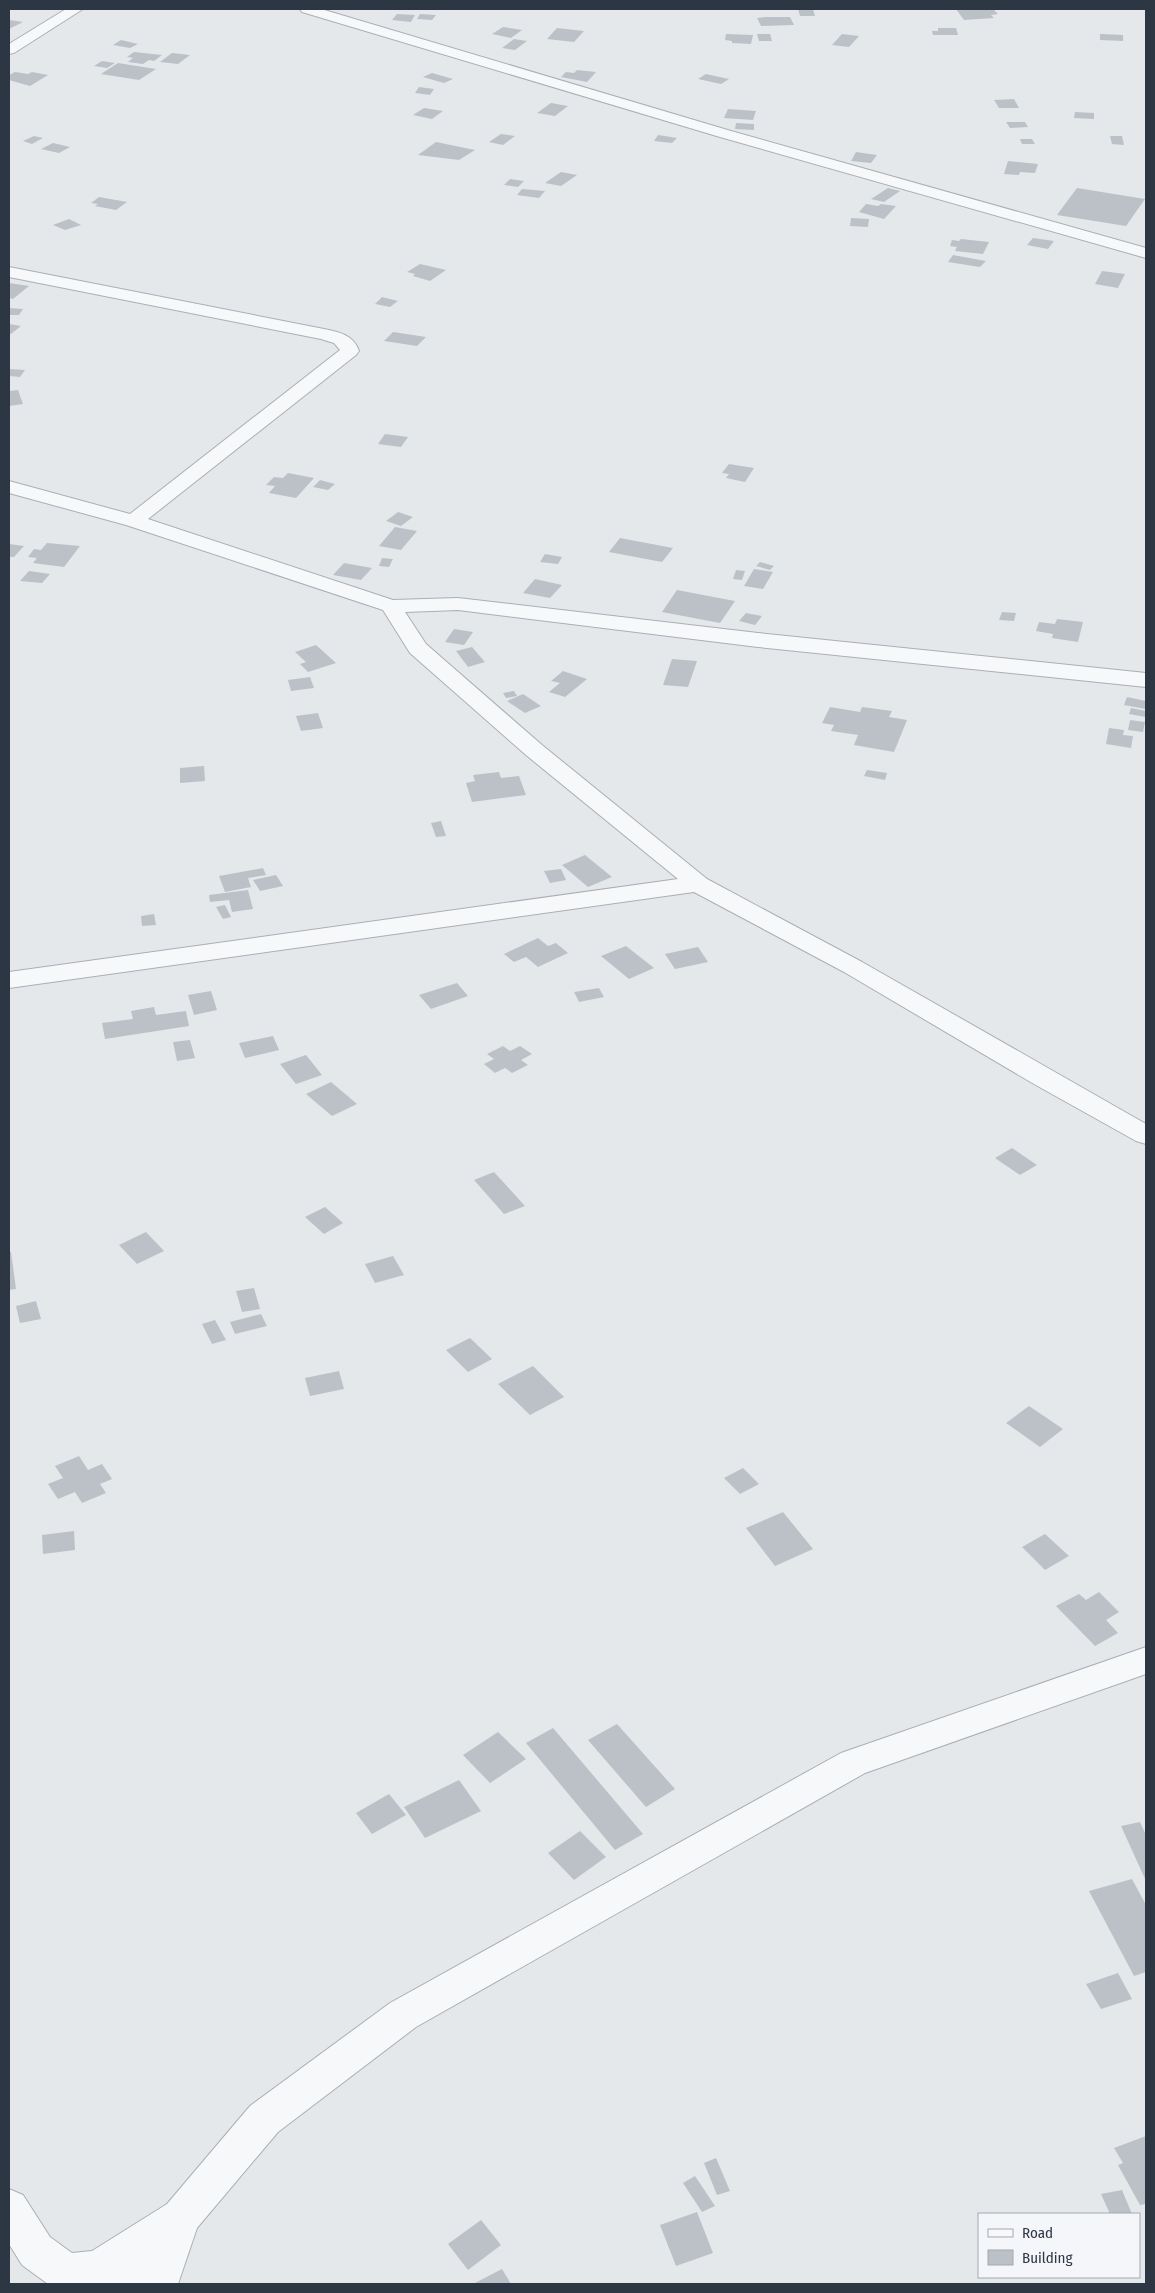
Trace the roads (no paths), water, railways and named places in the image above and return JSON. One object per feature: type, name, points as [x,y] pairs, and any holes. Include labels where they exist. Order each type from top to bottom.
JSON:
[{"type":"street","points":[[9,50],[76,9]]},
{"type":"street","points":[[307,9],[799,156],[1146,253]]},
{"type":"street","points":[[9,272],[324,334],[344,341],[350,347],[350,351],[340,360],[133,521]]},
{"type":"street","points":[[9,487],[133,521],[391,606],[458,604],[758,640],[1146,680]]},
{"type":"street","points":[[391,606],[418,648],[534,750],[698,884],[853,966],[1035,1073],[1146,1135]]},
{"type":"street","points":[[9,980],[698,884]]},
{"type":"street","points":[[127,2284],[181,2216],[264,2119],[402,2015],[853,1763],[1146,1660]]},
{"type":"street","points":[[9,2208],[36,2250],[66,2273],[98,2270],[181,2216]]},
{"type":"street","points":[[158,2284],[181,2216]]}]
